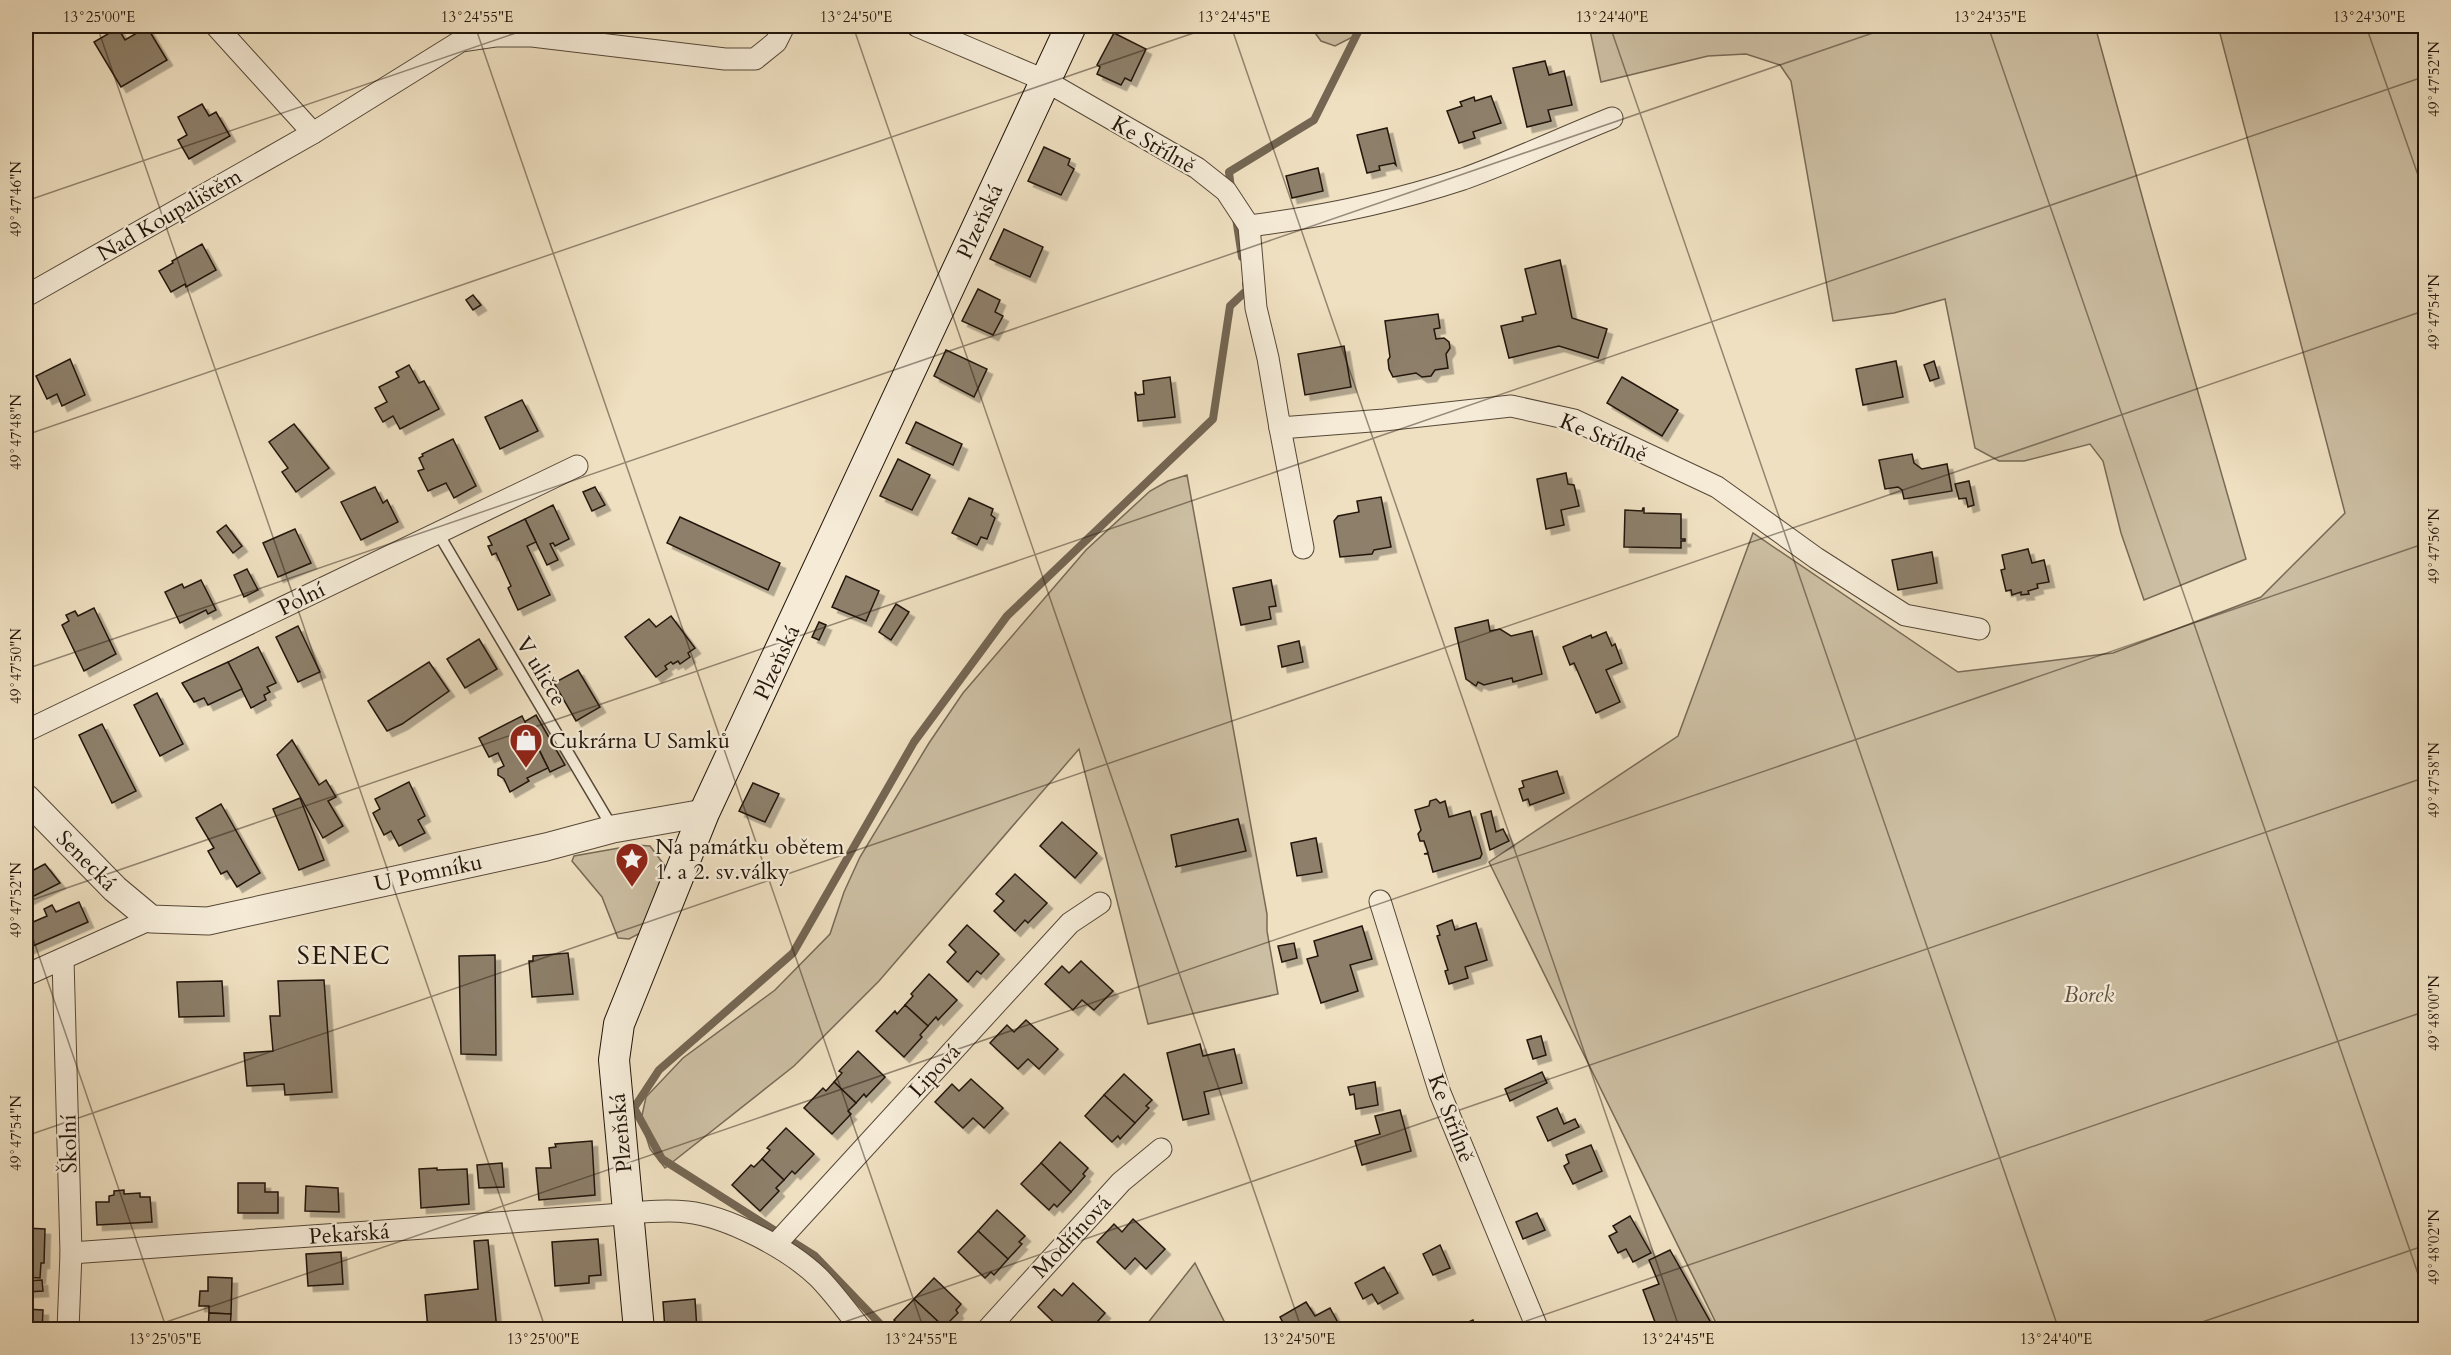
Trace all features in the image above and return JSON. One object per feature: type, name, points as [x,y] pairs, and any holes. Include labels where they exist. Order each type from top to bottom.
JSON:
[{"type":"main road","name":"Plzeňská","points":[[639,1329],[614,1060],[619,1024],[704,813],[1071,26]]},
{"type":"street","points":[[216,26],[313,133]]},
{"type":"street","name":"Nad Koupalištěm","points":[[26,296],[313,133],[460,41],[495,36],[532,36],[725,59],[755,59],[776,42],[784,26]]},
{"type":"street","points":[[917,26],[1044,80]]},
{"type":"street","name":"Ke Střílně","points":[[1044,80],[1197,168],[1226,191],[1249,226],[1256,308],[1281,428],[1384,420],[1512,406],[1574,420],[1717,487],[1816,558],[1905,615],[1979,629]]},
{"type":"street","points":[[1249,226],[1291,221],[1382,203],[1464,178],[1611,118]]},
{"type":"street","points":[[1281,428],[1303,548]]},
{"type":"street","name":"Polní","points":[[26,731],[577,466]]},
{"type":"street","name":"Senecká","points":[[26,798],[115,889],[151,919]]},
{"type":"street","name":"U Pomníku","points":[[151,919],[208,921],[546,847],[613,829],[704,813]]},
{"type":"street","name":"Ke Střílně","points":[[1380,900],[1440,1093],[1538,1329]]},
{"type":"street","name":"Lipová","points":[[775,1245],[1070,923],[1100,903]]},
{"type":"street","points":[[26,975],[151,919]]},
{"type":"street","name":"Školní","points":[[63,959],[71,1253],[68,1329]]},
{"type":"street","name":"Modřínová","points":[[987,1329],[1121,1182],[1161,1149]]},
{"type":"street","points":[[628,1214],[666,1211],[701,1213],[775,1245],[816,1275],[862,1329]]},
{"type":"street","name":"Pekařská","points":[[71,1253],[628,1214]]},
{"type":"lane","name":"V uličce","points":[[438,533],[613,829]]},
{"type":"green space","points":[[1310,26],[1374,26],[1335,46],[1321,41]]},
{"type":"green space","points":[[1589,26],[2095,26],[2246,559],[2144,600],[2121,533],[2103,461],[2090,444],[2024,461],[1999,461],[1975,448],[1945,299],[1894,313],[1833,321],[1791,81],[1780,65],[1746,54],[1708,56],[1601,82]]},
{"type":"green space","name":"Borek","points":[[2218,26],[2425,26],[2425,1329],[1719,1329],[1489,862],[1678,736],[1753,533],[1958,672],[2113,653],[2261,597],[2345,513]]},
{"type":"green space","points":[[1187,475],[1267,914],[1267,931],[1278,994],[1148,1024],[1079,749],[879,981],[794,1066],[665,1168],[650,1149],[641,1120],[646,1097],[683,1058],[775,990],[830,934],[844,892],[860,857],[929,743],[963,693],[1086,550],[1150,491],[1168,481]]},
{"type":"green space","points":[[636,845],[650,846],[665,866],[642,932],[629,939],[618,938],[602,897],[572,861],[574,856]]},
{"type":"green space","points":[[1195,1263],[1228,1329],[1143,1329]]},
{"type":"building","points":[[147,27],[167,60],[121,87],[94,42],[118,28],[125,40]]},
{"type":"building","points":[[1114,33],[1146,49],[1131,81],[1125,78],[1121,85],[1097,74],[1100,67],[1097,65]]},
{"type":"building","points":[[1545,61],[1549,75],[1564,71],[1572,105],[1548,110],[1551,121],[1527,127],[1513,68]]},
{"type":"building","points":[[1491,96],[1501,123],[1473,132],[1475,138],[1459,143],[1447,111],[1462,106],[1460,102],[1474,97],[1475,101]]},
{"type":"building","points":[[202,104],[209,116],[216,112],[230,136],[189,159],[178,140],[187,135],[178,117]]},
{"type":"building","points":[[1387,128],[1396,165],[1394,163],[1379,166],[1380,170],[1367,173],[1357,135]]},
{"type":"building","points":[[1044,147],[1070,159],[1068,165],[1074,169],[1061,195],[1028,181]]},
{"type":"building","points":[[1318,168],[1323,191],[1292,198],[1286,176]]},
{"type":"building","points":[[1004,229],[1043,247],[1030,277],[990,259]]},
{"type":"building","points":[[202,244],[216,270],[186,287],[185,284],[171,292],[159,271]]},
{"type":"building","points":[[1560,260],[1572,318],[1607,329],[1598,358],[1559,346],[1509,358],[1501,326],[1523,321],[1522,317],[1536,314],[1525,269]]},
{"type":"building","points":[[978,289],[1000,300],[995,312],[1003,316],[993,335],[962,321]]},
{"type":"building","points":[[473,295],[481,305],[473,310],[466,300]]},
{"type":"building","points":[[1438,314],[1440,328],[1434,329],[1436,339],[1444,338],[1449,342],[1450,348],[1446,354],[1448,368],[1435,370],[1431,376],[1422,377],[1416,373],[1393,377],[1389,369],[1390,357],[1385,321]]},
{"type":"building","points":[[1344,346],[1351,387],[1305,395],[1298,354]]},
{"type":"building","points":[[946,350],[987,369],[974,397],[934,376]]},
{"type":"building","points":[[70,359],[85,395],[62,406],[57,394],[47,399],[36,376]]},
{"type":"building","points":[[1896,361],[1903,397],[1863,405],[1856,369]]},
{"type":"building","points":[[1934,361],[1939,378],[1930,381],[1924,365]]},
{"type":"building","points":[[409,365],[419,383],[424,381],[439,409],[400,429],[393,416],[383,422],[375,408],[387,402],[379,387],[399,377],[396,372]]},
{"type":"building","points":[[1170,377],[1175,417],[1138,421],[1135,392],[1137,395],[1144,394],[1143,381]]},
{"type":"building","points":[[1622,377],[1678,410],[1662,436],[1607,403]]},
{"type":"building","points":[[522,400],[538,431],[500,449],[485,417]]},
{"type":"building","points":[[916,422],[962,444],[953,465],[906,443]]},
{"type":"building","points":[[294,424],[329,468],[296,492],[282,472],[288,468],[269,442]]},
{"type":"building","points":[[453,439],[476,486],[454,498],[446,483],[428,491],[418,471],[424,469],[419,458],[423,456],[422,454]]},
{"type":"building","points":[[1912,454],[1914,463],[1922,469],[1947,464],[1952,491],[1904,499],[1902,490],[1898,487],[1885,489],[1879,460]]},
{"type":"building","points":[[898,459],[930,475],[912,510],[880,496]]},
{"type":"building","points":[[1566,473],[1568,484],[1574,485],[1579,506],[1561,510],[1564,525],[1546,529],[1537,479]]},
{"type":"building","points":[[1969,481],[1974,505],[1968,507],[1966,498],[1959,499],[1955,484]]},
{"type":"building","points":[[375,487],[383,503],[387,500],[398,522],[361,540],[341,502]]},
{"type":"building","points":[[595,487],[605,505],[592,511],[583,492]]},
{"type":"building","points":[[1381,497],[1391,547],[1374,550],[1372,554],[1340,557],[1334,521],[1338,516],[1359,512],[1357,501]]},
{"type":"building","points":[[969,498],[993,509],[991,515],[995,518],[987,539],[981,537],[977,545],[952,533]]},
{"type":"building","points":[[553,505],[569,539],[555,546],[553,543],[550,544],[558,560],[547,565],[525,519]]},
{"type":"building","points":[[1643,508],[1644,513],[1681,514],[1681,539],[1685,541],[1681,541],[1681,548],[1624,547],[1625,510],[1642,511]]},
{"type":"building","points":[[680,517],[780,563],[768,590],[667,543]]},
{"type":"building","points":[[525,519],[536,542],[527,546],[550,595],[518,610],[508,588],[511,586],[496,553],[492,555],[488,546],[492,545],[488,537]]},
{"type":"building","points":[[226,525],[242,546],[233,553],[217,532]]},
{"type":"building","points":[[295,529],[311,563],[278,577],[263,543]]},
{"type":"building","points":[[2028,549],[2032,563],[2044,560],[2049,582],[2037,584],[2038,588],[2028,591],[2029,594],[2021,595],[2021,592],[2012,595],[2011,590],[2006,591],[2001,570],[2005,569],[2002,555]]},
{"type":"building","points":[[1932,552],[1937,583],[1898,590],[1892,560]]},
{"type":"building","points":[[247,569],[258,590],[244,597],[234,575]]},
{"type":"building","points":[[846,576],[879,591],[866,621],[832,607]]},
{"type":"building","points":[[201,580],[216,610],[208,614],[206,610],[180,623],[165,592],[182,584],[184,588]]},
{"type":"building","points":[[1271,580],[1276,606],[1269,607],[1271,619],[1241,625],[1233,588]]},
{"type":"building","points":[[896,604],[909,612],[891,640],[879,632]]},
{"type":"building","points":[[94,608],[116,654],[84,671],[62,625],[69,621],[66,615],[75,611],[78,616]]},
{"type":"building","points":[[671,616],[695,648],[688,653],[690,657],[680,664],[678,661],[673,664],[671,662],[665,666],[667,669],[656,677],[625,637],[649,619],[656,627]]},
{"type":"building","points":[[1488,620],[1490,631],[1500,629],[1511,636],[1532,631],[1542,674],[1513,682],[1512,678],[1484,685],[1478,682],[1476,686],[1466,679],[1455,628]]},
{"type":"building","points":[[819,622],[826,625],[819,640],[812,637]]},
{"type":"building","points":[[298,626],[320,672],[298,682],[276,637]]},
{"type":"building","points":[[1606,632],[1612,646],[1615,644],[1622,663],[1606,670],[1620,702],[1596,713],[1574,663],[1570,665],[1563,647],[1591,635],[1592,638]]},
{"type":"building","points":[[479,639],[497,669],[465,688],[447,659]]},
{"type":"building","points":[[1299,641],[1303,662],[1282,667],[1278,646]]},
{"type":"building","points":[[258,647],[276,683],[267,687],[270,692],[264,695],[266,700],[251,708],[228,662]]},
{"type":"building","points":[[228,662],[242,689],[208,705],[204,698],[194,702],[182,683]]},
{"type":"building","points":[[429,662],[449,691],[402,724],[387,731],[368,701]]},
{"type":"building","points":[[578,670],[600,707],[576,721],[554,683]]},
{"type":"building","points":[[157,693],[183,744],[160,756],[134,705]]},
{"type":"building","points":[[536,715],[565,765],[550,772],[524,722]]},
{"type":"building","points":[[522,716],[548,768],[527,778],[529,781],[510,792],[504,779],[498,775],[498,769],[504,766],[498,753],[489,757],[479,738]]},
{"type":"building","points":[[102,724],[136,791],[112,803],[79,735]]},
{"type":"building","points":[[292,740],[319,785],[326,780],[336,797],[328,801],[343,826],[323,838],[277,755]]},
{"type":"building","points":[[1557,771],[1564,793],[1530,805],[1528,799],[1523,801],[1519,789],[1524,787],[1522,781]]},
{"type":"building","points":[[409,782],[425,816],[418,820],[425,833],[399,846],[391,831],[384,835],[373,813],[380,809],[375,799]]},
{"type":"building","points":[[753,783],[779,794],[765,822],[739,811]]},
{"type":"building","points":[[300,798],[324,860],[299,870],[273,809]]},
{"type":"building","points":[[1436,799],[1440,803],[1445,801],[1449,817],[1470,811],[1482,854],[1480,858],[1433,872],[1428,854],[1424,854],[1428,853],[1424,841],[1420,841],[1418,834],[1421,830],[1415,810],[1429,806],[1430,801]]},
{"type":"building","points":[[221,804],[260,873],[237,887],[227,871],[221,874],[208,851],[214,848],[196,818]]},
{"type":"building","points":[[1491,811],[1496,832],[1503,829],[1509,841],[1490,850],[1481,814]]},
{"type":"building","points":[[1238,819],[1246,851],[1175,867],[1177,866],[1171,835]]},
{"type":"building","points":[[1062,822],[1097,853],[1075,878],[1040,846]]},
{"type":"building","points":[[1316,838],[1322,872],[1297,876],[1291,843]]},
{"type":"building","points":[[45,864],[60,883],[26,900],[26,874]]},
{"type":"building","points":[[1015,874],[1047,903],[1028,923],[1025,920],[1015,931],[994,911],[1004,901],[996,894]]},
{"type":"building","points":[[79,902],[88,922],[26,949],[26,925],[47,916],[44,909],[52,905],[56,912]]},
{"type":"building","points":[[1452,920],[1455,930],[1476,923],[1487,960],[1465,967],[1468,978],[1449,984],[1445,971],[1448,970],[1437,936],[1440,935],[1437,926]]},
{"type":"building","points":[[967,925],[999,954],[981,974],[977,971],[968,982],[947,962],[956,952],[949,945]]},
{"type":"building","points":[[1362,926],[1372,959],[1350,965],[1358,991],[1321,1003],[1307,959],[1318,956],[1314,941]]},
{"type":"building","points":[[1294,943],[1297,958],[1282,962],[1278,946]]},
{"type":"building","points":[[568,953],[573,994],[532,997],[529,961],[533,961],[533,956]]},
{"type":"building","points":[[495,955],[496,1055],[461,1054],[459,956]]},
{"type":"building","points":[[1081,961],[1113,991],[1094,1010],[1082,1000],[1073,1010],[1045,984],[1062,966],[1069,973]]},
{"type":"building","points":[[929,974],[957,1000],[938,1020],[936,1017],[928,1026],[905,1005],[913,996],[911,994]]},
{"type":"building","points":[[324,980],[332,1092],[285,1095],[284,1084],[247,1086],[244,1053],[273,1051],[270,1016],[280,1016],[278,981]]},
{"type":"building","points":[[222,981],[224,1016],[179,1017],[177,982]]},
{"type":"building","points":[[905,1005],[928,1026],[920,1035],[922,1037],[904,1057],[876,1031],[895,1011],[897,1014]]},
{"type":"building","points":[[1026,1020],[1058,1049],[1039,1069],[1028,1059],[1018,1069],[990,1043],[1007,1025],[1014,1032]]},
{"type":"building","points":[[1541,1036],[1546,1055],[1533,1059],[1527,1040]]},
{"type":"building","points":[[1200,1044],[1203,1056],[1234,1049],[1242,1083],[1204,1092],[1209,1114],[1183,1120],[1167,1053]]},
{"type":"building","points":[[858,1051],[885,1077],[866,1097],[864,1094],[856,1103],[834,1082],[842,1073],[839,1071]]},
{"type":"building","points":[[1542,1072],[1547,1083],[1510,1101],[1505,1089]]},
{"type":"building","points":[[1124,1074],[1152,1100],[1146,1106],[1149,1108],[1135,1123],[1104,1095]]},
{"type":"building","points":[[971,1079],[1003,1108],[984,1128],[973,1118],[963,1128],[935,1102],[952,1084],[959,1091]]},
{"type":"building","points":[[834,1082],[856,1103],[848,1111],[851,1114],[832,1134],[804,1108],[823,1088],[826,1091]]},
{"type":"building","points":[[1375,1082],[1378,1105],[1356,1109],[1354,1094],[1350,1095],[1348,1087]]},
{"type":"building","points":[[1104,1095],[1135,1123],[1120,1139],[1118,1136],[1112,1142],[1085,1116]]},
{"type":"building","points":[[1557,1108],[1564,1124],[1575,1119],[1579,1127],[1548,1141],[1537,1117]]},
{"type":"building","points":[[1400,1110],[1411,1151],[1362,1165],[1355,1141],[1380,1134],[1375,1116]]},
{"type":"building","points":[[786,1128],[814,1154],[795,1174],[792,1171],[784,1180],[762,1159],[770,1150],[767,1148]]},
{"type":"building","points":[[592,1141],[595,1195],[539,1200],[536,1168],[551,1168],[549,1148],[556,1147],[555,1144]]},
{"type":"building","points":[[1060,1142],[1088,1168],[1083,1174],[1085,1176],[1071,1192],[1041,1163]]},
{"type":"building","points":[[1591,1145],[1602,1171],[1573,1184],[1564,1166],[1569,1163],[1566,1155]]},
{"type":"building","points":[[762,1159],[784,1180],[776,1188],[779,1191],[760,1211],[732,1185],[751,1165],[754,1167]]},
{"type":"building","points":[[502,1163],[504,1187],[479,1188],[477,1165]]},
{"type":"building","points":[[1041,1163],[1071,1192],[1057,1207],[1054,1204],[1049,1210],[1021,1184]]},
{"type":"building","points":[[437,1168],[437,1170],[467,1169],[469,1204],[421,1208],[419,1169]]},
{"type":"building","points":[[238,1183],[265,1183],[265,1192],[278,1192],[278,1213],[238,1213]]},
{"type":"building","points":[[306,1186],[338,1188],[339,1212],[305,1211]]},
{"type":"building","points":[[124,1190],[124,1194],[140,1193],[140,1197],[150,1197],[152,1222],[97,1225],[96,1202],[109,1202],[109,1196],[114,1195],[114,1191]]},
{"type":"building","points":[[997,1210],[1025,1236],[1019,1242],[1022,1244],[1008,1259],[978,1231]]},
{"type":"building","points":[[1537,1213],[1545,1230],[1523,1239],[1516,1222]]},
{"type":"building","points":[[1630,1216],[1651,1253],[1633,1262],[1626,1249],[1618,1253],[1609,1236],[1617,1232],[1613,1226]]},
{"type":"building","points":[[1133,1219],[1165,1249],[1146,1269],[1135,1258],[1125,1269],[1097,1242],[1114,1224],[1122,1232]]},
{"type":"building","points":[[26,1228],[45,1229],[44,1263],[41,1263],[40,1278],[26,1277]]},
{"type":"building","points":[[978,1231],[1008,1259],[994,1275],[991,1272],[985,1278],[958,1252]]},
{"type":"building","points":[[598,1239],[601,1275],[589,1276],[589,1283],[555,1286],[552,1242]]},
{"type":"building","points":[[488,1240],[497,1330],[428,1330],[425,1295],[478,1289],[474,1241]]},
{"type":"building","points":[[1440,1245],[1450,1268],[1433,1275],[1423,1254]]},
{"type":"building","points":[[1670,1250],[1715,1330],[1658,1330],[1643,1290],[1659,1284],[1649,1260]]},
{"type":"building","points":[[341,1252],[343,1284],[308,1286],[306,1254]]},
{"type":"building","points":[[1384,1267],[1398,1293],[1378,1304],[1372,1294],[1363,1299],[1355,1283]]},
{"type":"building","points":[[208,1277],[232,1278],[231,1314],[209,1313],[209,1306],[199,1306],[200,1291],[208,1291]]},
{"type":"building","points":[[934,1278],[961,1304],[956,1310],[958,1313],[944,1327],[914,1299]]},
{"type":"building","points":[[42,1280],[43,1291],[26,1292],[26,1281]]},
{"type":"building","points":[[1073,1283],[1105,1313],[1090,1330],[1083,1330],[1075,1322],[1069,1330],[1062,1330],[1038,1307],[1054,1289],[1062,1296]]},
{"type":"building","points":[[695,1299],[697,1330],[665,1330],[663,1302]]},
{"type":"building","points":[[914,1299],[944,1327],[942,1330],[904,1330],[894,1320]]},
{"type":"building","points":[[1306,1302],[1315,1316],[1330,1308],[1342,1330],[1287,1330],[1280,1317]]},
{"type":"building","points":[[26,1309],[43,1310],[42,1330],[26,1330]]},
{"type":"building","points":[[209,1313],[231,1314],[230,1330],[208,1330]]},
{"type":"building","points":[[1473,1320],[1477,1330],[1450,1330]]},
{"type":"waterway","points":[[1231,189],[1229,172],[1314,120],[1361,26]]},
{"type":"waterway","points":[[1236,218],[1242,257]]},
{"type":"waterway","points":[[886,1330],[815,1256],[662,1159],[634,1108],[659,1070],[793,953],[914,742],[1007,616],[1213,419],[1230,306],[1247,290],[1246,284]]},
{"type":"place","name":"Cukrárna U Samků","points":[[526,769]]},
{"type":"place","name":"Na památku obětem 1. a 2. sv.války","points":[[632,888]]},
{"type":"district","name":"SENEC","points":[[344,955]]}]
